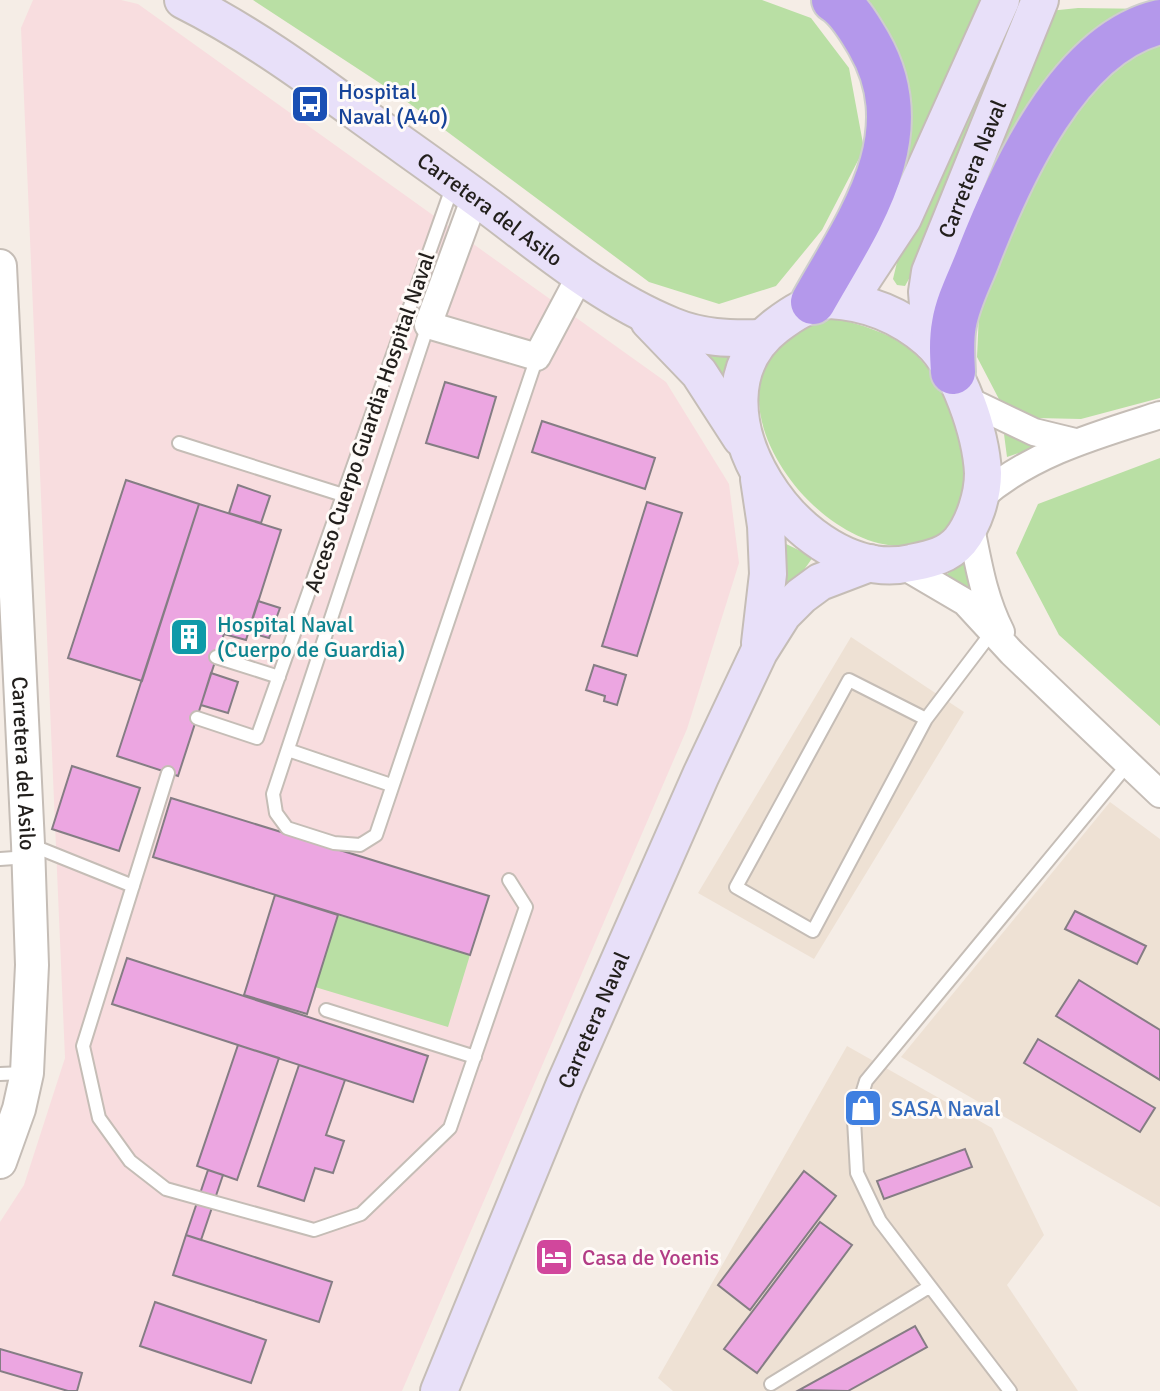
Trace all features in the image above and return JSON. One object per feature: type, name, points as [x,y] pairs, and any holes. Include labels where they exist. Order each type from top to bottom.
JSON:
[{"type":"highway","points":[[822,301],[878,180],[889,133],[886,88],[874,54],[860,28],[834,0]]},
{"type":"highway","points":[[950,371],[959,307],[996,212],[1044,121],[1086,66],[1118,41],[1160,22]]},
{"type":"main road","name":"Carretera del Asilo","points":[[183,0],[287,61],[581,274],[640,311],[673,327],[704,337],[761,338]]},
{"type":"main road","name":"Carretera Naval","points":[[822,301],[862,280],[903,218],[1001,0]]},
{"type":"main road","name":"Carretera Naval","points":[[950,371],[927,292],[930,272],[1040,0]]},
{"type":"main road","points":[[822,301],[855,301],[890,314],[950,371],[980,452],[983,475],[975,511],[954,547],[939,557],[886,564],[851,558],[824,545],[805,531],[776,496],[753,458],[740,421],[739,391],[745,362],[761,338],[822,301]]},
{"type":"main road","name":"Carretera del Asilo","points":[[640,311],[699,373],[753,458]]},
{"type":"main road","name":"Carretera Naval","points":[[753,458],[766,526],[768,574],[759,652]]},
{"type":"main road","name":"Carretera Naval","points":[[439,1391],[564,1086],[701,775],[759,652],[783,614],[820,582],[886,564]]},
{"type":"street","points":[[464,189],[428,325],[537,357],[581,274]]},
{"type":"street","name":"Carretera del Asilo","points":[[0,266],[19,853],[32,965],[14,1074],[19,1109],[0,1162]]},
{"type":"street","points":[[950,371],[1034,432],[1075,442]]},
{"type":"street","points":[[1012,653],[980,580],[975,511],[1018,470],[1075,442],[1160,415]]},
{"type":"street","points":[[886,564],[965,602],[1012,653],[1160,794]]},
{"type":"lane","name":"Acceso Cuerpo Guardia Hospital Naval","points":[[197,718],[257,738],[343,495],[464,189]]},
{"type":"lane","points":[[428,325],[273,794],[276,813],[287,828],[334,843],[360,845],[376,835],[537,357]]},
{"type":"lane","points":[[179,443],[343,495]]},
{"type":"lane","points":[[926,719],[849,680],[736,887],[813,931],[926,719],[992,632]]},
{"type":"lane","points":[[216,657],[279,677]]},
{"type":"lane","points":[[288,750],[391,785]]},
{"type":"lane","points":[[1010,1391],[880,1221],[857,1173],[854,1120],[866,1081],[1128,764]]},
{"type":"lane","points":[[168,773],[83,1046],[99,1118],[130,1161],[166,1189],[314,1230],[361,1214],[450,1128],[526,907],[509,880]]},
{"type":"lane","points":[[19,853],[133,886]]},
{"type":"lane","points":[[326,1010],[475,1057]]},
{"type":"lane","points":[[771,1384],[929,1287]]},
{"type":"shaded area","points":[[33,0],[121,0],[138,4],[666,382],[729,484],[739,563],[687,729],[402,1391],[0,1391],[0,1222],[24,1185],[65,1058],[21,28]]},
{"type":"shaded area","points":[[851,637],[964,712],[814,959],[698,893]]},
{"type":"shaded area","points":[[1110,802],[1160,839],[1160,1207],[901,1057]]},
{"type":"shaded area","points":[[847,1046],[992,1128],[1044,1235],[1007,1285],[1078,1391],[673,1391],[658,1378]]},
{"type":"green space","points":[[253,0],[762,0],[811,18],[849,68],[864,149],[822,230],[776,286],[719,304],[649,282],[398,95]]},
{"type":"green space","points":[[847,0],[984,0],[888,219]]},
{"type":"green space","points":[[1011,4],[1025,5],[910,277],[905,286],[897,285],[893,279],[898,258]]},
{"type":"green space","points":[[1078,8],[1153,9],[1096,32],[1060,62],[1031,104],[951,254],[1049,11]]},
{"type":"green space","points":[[1160,35],[1160,398],[1081,419],[1036,418],[1001,403],[977,357],[979,313],[1011,209],[1060,109]]},
{"type":"green space","points":[[836,318],[883,333],[908,348],[926,366],[956,418],[964,448],[967,478],[962,505],[949,527],[924,542],[888,545],[851,533],[817,508],[788,476],[767,438],[759,400],[766,364],[792,335],[823,320]]},
{"type":"green space","points":[[703,351],[738,357],[729,391]]},
{"type":"green space","points":[[1004,434],[1040,446],[1007,457]]},
{"type":"green space","points":[[1160,458],[1160,726],[1059,635],[1016,553],[1038,504]]},
{"type":"green space","points":[[782,542],[813,557],[780,604]]},
{"type":"green space","points":[[967,559],[976,598],[946,575]]},
{"type":"green space","points":[[338,915],[470,955],[448,1027],[315,987]]},
{"type":"building","points":[[445,382],[496,397],[478,458],[426,443]]},
{"type":"building","points":[[542,421],[655,458],[645,489],[532,452]]},
{"type":"building","points":[[126,480],[199,504],[142,681],[68,658]]},
{"type":"building","points":[[238,485],[270,496],[261,523],[229,513]]},
{"type":"building","points":[[647,502],[682,513],[637,656],[602,646]]},
{"type":"building","name":"Hospital Naval (Cuerpo de Guardia)","points":[[199,504],[281,530],[246,640],[224,634],[178,776],[117,756]]},
{"type":"building","points":[[258,601],[280,608],[269,638],[248,632]]},
{"type":"building","points":[[594,665],[626,675],[617,705],[604,701],[605,696],[586,690]]},
{"type":"building","points":[[211,673],[238,682],[228,713],[201,705]]},
{"type":"building","points":[[72,766],[140,788],[119,851],[52,829]]},
{"type":"building","points":[[171,798],[489,896],[470,955],[153,857]]},
{"type":"building","points":[[275,895],[338,915],[307,1014],[244,995]]},
{"type":"building","points":[[1075,911],[1146,946],[1137,964],[1065,929]]},
{"type":"building","points":[[127,958],[428,1056],[413,1102],[112,1004]]},
{"type":"building","points":[[1079,980],[1160,1030],[1160,1080],[1056,1016]]},
{"type":"building","points":[[1038,1039],[1155,1108],[1140,1132],[1024,1063]]},
{"type":"building","points":[[238,1045],[279,1058],[237,1180],[197,1166]]},
{"type":"building","points":[[299,1065],[345,1080],[326,1135],[344,1141],[333,1173],[315,1168],[304,1201],[258,1186]]},
{"type":"building","points":[[965,1149],[972,1167],[884,1199],[877,1181]]},
{"type":"building","points":[[208,1170],[223,1175],[201,1240],[186,1235]]},
{"type":"building","points":[[804,1171],[836,1196],[750,1310],[718,1285]]},
{"type":"building","points":[[820,1222],[852,1245],[757,1373],[724,1349]]},
{"type":"building","points":[[186,1235],[332,1282],[319,1322],[173,1275]]},
{"type":"building","points":[[155,1302],[266,1340],[251,1383],[140,1346]]},
{"type":"building","points":[[915,1326],[927,1347],[848,1391],[799,1390]]},
{"type":"building","points":[[0,1349],[82,1373],[77,1391],[0,1371]]},
{"type":"place","name":"Hospital Naval (A40)","points":[[310,104]]},
{"type":"place","name":"Hospital Naval (Cuerpo de Guardia)","points":[[189,637]]},
{"type":"place","name":"SASA Naval","points":[[863,1108]]},
{"type":"place","name":"Casa de Yoenis","points":[[554,1257]]}]
